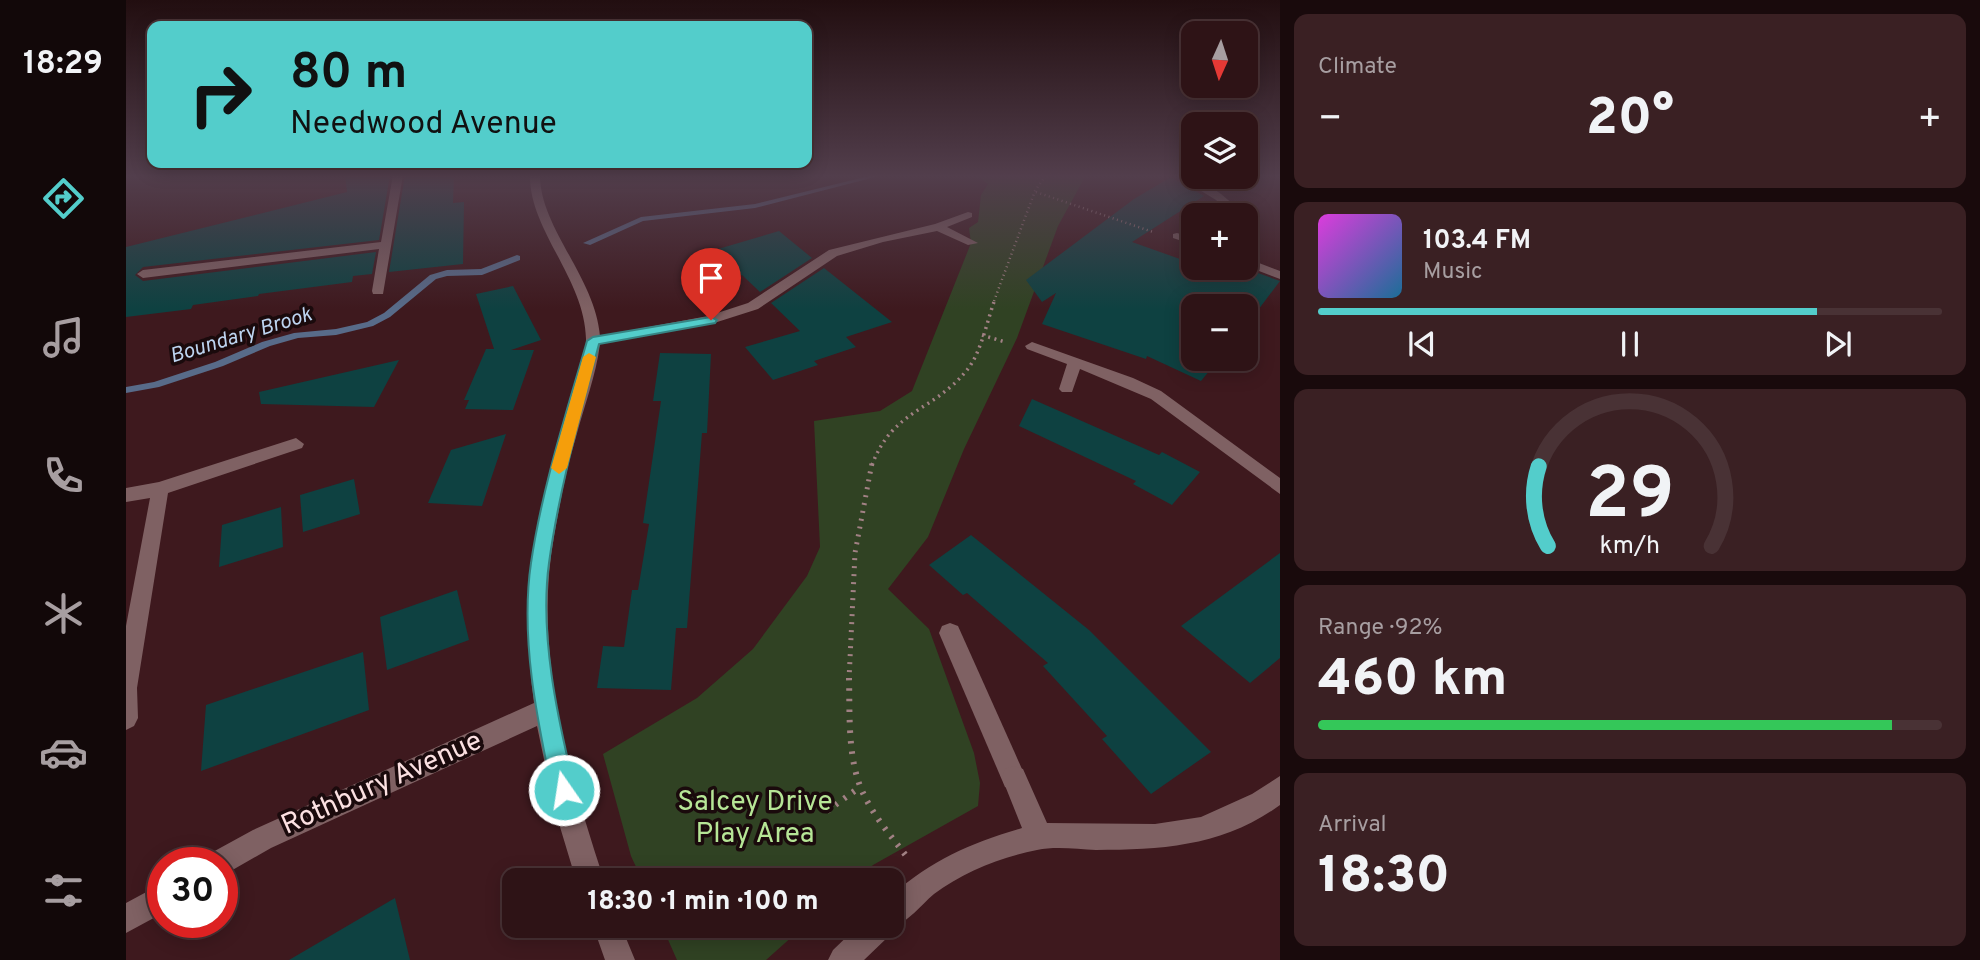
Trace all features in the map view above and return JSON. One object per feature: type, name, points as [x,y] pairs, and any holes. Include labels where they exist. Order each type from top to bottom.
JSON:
[{"type":"street","points":[[378,292],[390,220]]},
{"type":"street","points":[[548,220],[573,266],[589,304],[593,341],[561,458],[540,565],[539,633],[545,710],[576,844],[585,868]]},
{"type":"street","points":[[593,341],[722,317],[753,306],[833,253],[938,227],[956,220]]},
{"type":"street","points":[[938,227],[971,243]]},
{"type":"street","points":[[1177,236],[1181,237]]},
{"type":"street","points":[[144,274],[386,245]]},
{"type":"street","points":[[1258,267],[1280,275]]},
{"type":"street","points":[[1032,346],[1128,381],[1156,395],[1280,487]]},
{"type":"street","points":[[1067,388],[1074,363]]},
{"type":"street","points":[[126,495],[160,488],[296,444]]},
{"type":"street","points":[[126,718],[127,688],[160,488]]},
{"type":"street","points":[[950,633],[1039,836]]},
{"type":"street","name":"Rothbury Avenue","points":[[238,853],[262,839],[545,710]]},
{"type":"street","points":[[904,903],[925,884],[973,856],[1039,836],[1155,837],[1202,830],[1261,803],[1280,789]]},
{"type":"street","points":[[126,919],[147,907]]},
{"type":"street","points":[[612,938],[620,960]]},
{"type":"street","points":[[843,960],[867,938]]},
{"type":"path","points":[[925,884],[860,788],[847,663],[864,493],[883,438],[901,418],[950,389],[970,367],[1009,259],[1021,237],[1026,220]]},
{"type":"path","points":[[1118,220],[1167,237],[1177,236]]},
{"type":"path","points":[[827,811],[860,788]]},
{"type":"green space","name":"Salcey Drive Play Area","points":[[978,220],[1061,220],[1017,338],[964,449],[928,537],[888,589],[929,629],[974,753],[980,783],[978,806],[870,868],[636,868],[603,754],[697,698],[753,649],[807,576],[820,547],[814,421],[880,411],[912,391],[971,243],[969,228]]},
{"type":"green space","points":[[667,938],[791,938],[766,960],[677,960]]},
{"type":"building","points":[[235,220],[382,220],[379,240],[143,267],[135,275],[143,281],[376,252],[372,274],[353,276],[352,282],[259,294],[193,305],[191,309],[126,317],[126,247]]},
{"type":"building","points":[[398,220],[464,220],[463,264],[389,272]]},
{"type":"building","points":[[1106,220],[1167,220],[1132,242],[1181,259],[1181,280],[1258,280],[1258,273],[1280,281],[1258,310],[1258,294],[1181,294],[1181,371],[1209,371],[1201,381],[1147,356],[1146,359],[1042,324],[1056,293],[1042,302],[1026,280]]},
{"type":"building","points":[[779,231],[812,258],[760,292],[742,275],[730,279],[701,254]]},
{"type":"building","points":[[824,268],[892,322],[846,337],[856,347],[814,361],[818,365],[773,380],[745,347],[800,331],[771,303]]},
{"type":"building","points":[[513,286],[541,340],[511,350],[534,350],[513,410],[465,409],[469,400],[464,400],[486,349],[494,349],[476,294]]},
{"type":"building","points":[[660,353],[711,354],[707,433],[702,433],[687,628],[676,628],[671,690],[597,688],[603,646],[624,647],[632,590],[638,590],[649,524],[643,523],[661,401],[653,401]]},
{"type":"building","points":[[399,360],[374,407],[261,404],[259,392]]},
{"type":"building","points":[[1032,399],[1159,455],[1162,452],[1200,472],[1172,505],[1133,484],[1136,481],[1019,426]]},
{"type":"building","points":[[506,434],[482,506],[428,503],[451,450]]},
{"type":"building","points":[[354,479],[360,514],[303,532],[300,495]]},
{"type":"building","points":[[281,507],[283,547],[219,567],[222,525]]},
{"type":"building","points":[[971,535],[1089,630],[1211,752],[1151,794],[1102,739],[1107,736],[1043,666],[1048,663],[967,593],[963,595],[929,565]]},
{"type":"building","points":[[1280,553],[1280,658],[1250,683],[1181,626]]},
{"type":"building","points":[[457,590],[469,640],[387,670],[380,617]]},
{"type":"building","points":[[363,652],[369,710],[201,771],[206,705]]},
{"type":"building","points":[[395,898],[410,960],[289,960]]},
{"type":"waterway","name":"Boundary Brook","points":[[587,243],[639,220]]},
{"type":"waterway","name":"Boundary Brook","points":[[126,390],[155,385],[297,335],[336,332],[370,324],[387,315],[433,277],[447,273],[482,272],[517,258]]},
{"type":"slow traffic","points":[[559,468],[589,357]]},
{"type":"route","points":[[564,790],[545,710],[539,633],[540,565],[561,458],[593,341],[711,320]]}]
